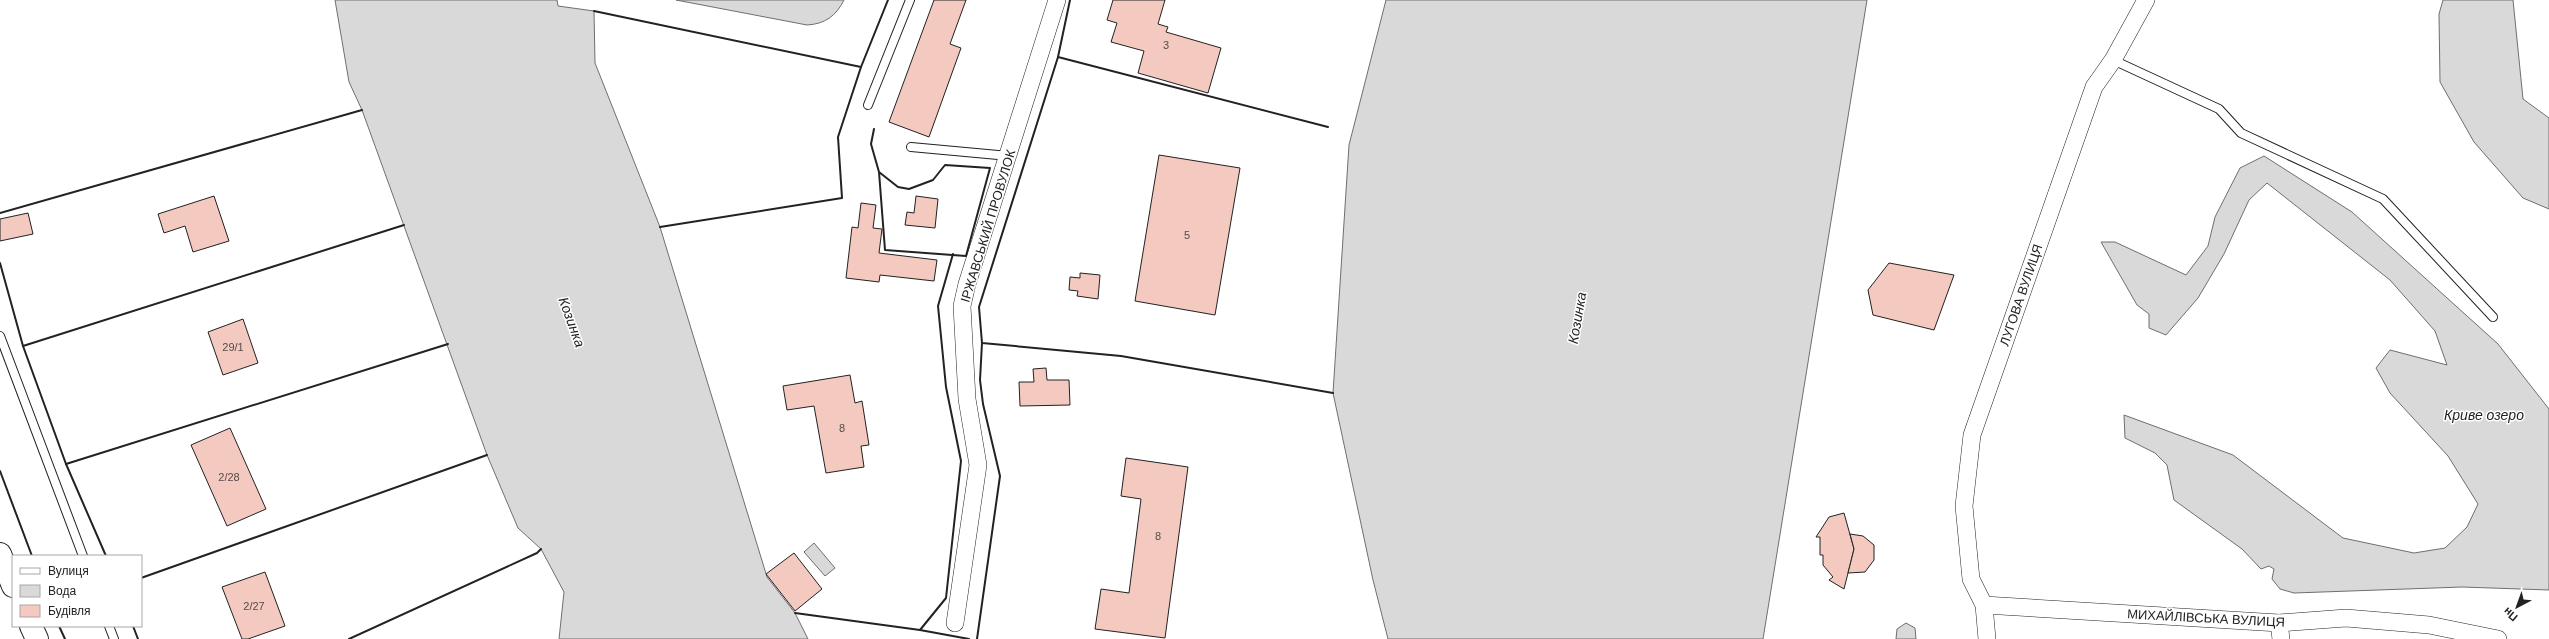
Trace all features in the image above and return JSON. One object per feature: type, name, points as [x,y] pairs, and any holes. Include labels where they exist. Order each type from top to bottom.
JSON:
[{"type":"street","name":"ІРЖАВСЬКИЙ ПРОВУЛОК","points":[[955,623],[978,465],[967,399],[962,306],[967,284],[1009,156],[1057,0]]},
{"type":"street","name":"ЛУГОВА ВУЛИЦЯ","points":[[1984,605],[1971,579],[1964,506],[1972,435],[2094,87],[2113,60],[2146,0]]},
{"type":"street","points":[[0,554],[12,584]]},
{"type":"street","name":"МИХАЙЛІВСЬКА ВУЛИЦЯ","points":[[1984,605],[2280,631],[2346,618],[2390,620],[2429,625],[2498,639]]},
{"type":"street","points":[[1984,605],[1987,639]]},
{"type":"street","points":[[31,627],[37,639]]},
{"type":"lane","points":[[868,105],[910,0]]},
{"type":"lane","points":[[2113,60],[2219,109],[2241,133],[2383,198],[2493,317]]},
{"type":"lane","points":[[911,147],[1009,156]]},
{"type":"lane","points":[[0,336],[83,555]]},
{"type":"lane","points":[[109,627],[114,639]]},
{"type":"water","name":"Козинка","points":[[335,0],[557,0],[558,6],[594,11],[595,63],[660,227],[767,577],[795,613],[808,639],[559,639],[564,592],[541,549],[518,528],[487,455],[362,110],[349,82]]},
{"type":"water","points":[[676,0],[844,0],[834,15],[825,21],[807,25]]},
{"type":"water","name":"Козинка","points":[[1386,0],[1867,0],[1763,639],[1388,639],[1373,580],[1333,393],[1349,145]]},
{"type":"water","points":[[2443,0],[2513,0],[2523,99],[2549,118],[2549,209],[2523,198],[2474,142],[2440,82],[2439,14]]},
{"type":"water","name":"Криве озеро","points":[[2264,156],[2352,212],[2498,344],[2549,409],[2549,590],[2462,587],[2294,593],[2280,589],[2272,579],[2274,569],[2269,566],[2261,569],[2242,549],[2174,500],[2167,465],[2155,453],[2125,438],[2124,415],[2233,455],[2343,538],[2414,553],[2445,548],[2467,527],[2478,504],[2448,456],[2390,393],[2376,368],[2390,350],[2447,365],[2435,331],[2390,280],[2267,183],[2249,200],[2224,254],[2198,298],[2166,335],[2149,328],[2149,314],[2137,305],[2101,242],[2115,242],[2186,275],[2208,246],[2215,217],[2240,168]]},
{"type":"water","points":[[814,543],[835,568],[825,576],[804,552]]},
{"type":"water","points":[[1906,623],[1915,628],[1916,639],[1896,639],[1897,629]]},
{"type":"building","points":[[934,0],[966,0],[950,44],[961,48],[929,137],[889,122]]},
{"type":"building","points":[[1113,0],[1165,0],[1158,24],[1168,27],[1166,32],[1221,48],[1208,93],[1138,73],[1144,51],[1111,42],[1117,23],[1107,20]]},
{"type":"building","points":[[1159,155],[1240,168],[1215,315],[1135,301]]},
{"type":"building","points":[[214,196],[229,241],[193,252],[185,226],[164,233],[158,214]]},
{"type":"building","points":[[916,196],[938,199],[935,228],[905,225],[907,212],[914,213]]},
{"type":"building","points":[[861,203],[876,205],[873,228],[882,229],[879,253],[937,260],[934,281],[880,275],[879,282],[846,278],[852,227],[858,228]]},
{"type":"building","points":[[28,213],[33,234],[0,241],[0,219]]},
{"type":"building","points":[[1889,263],[1954,275],[1934,330],[1873,315],[1868,290]]},
{"type":"building","points":[[1080,273],[1100,275],[1098,299],[1077,296],[1078,291],[1069,290],[1070,277],[1080,278]]},
{"type":"building","points":[[243,319],[258,363],[223,375],[208,332]]},
{"type":"building","points":[[1046,368],[1047,380],[1069,380],[1070,405],[1020,406],[1019,382],[1034,382],[1033,369]]},
{"type":"building","points":[[850,375],[855,403],[862,401],[869,445],[861,446],[864,467],[826,473],[814,406],[787,410],[783,386]]},
{"type":"building","points":[[230,428],[266,509],[227,526],[191,445]]},
{"type":"building","points":[[1126,458],[1188,467],[1165,638],[1095,629],[1101,589],[1129,593],[1141,499],[1121,496]]},
{"type":"building","points":[[1844,513],[1854,549],[1844,589],[1829,580],[1833,577],[1823,565],[1823,555],[1820,555],[1820,537],[1816,537],[1829,517]]},
{"type":"building","points":[[1850,534],[1863,536],[1874,545],[1874,560],[1865,572],[1848,573],[1854,549]]},
{"type":"building","points":[[794,553],[822,589],[795,611],[766,574]]},
{"type":"building","points":[[265,572],[285,626],[248,639],[242,639],[222,587]]},
{"type":"wall","points":[[861,67],[888,0]]},
{"type":"wall","points":[[1070,0],[1058,57],[1328,127]]},
{"type":"wall","points":[[594,11],[861,67],[838,137],[842,198],[660,227]]},
{"type":"wall","points":[[1058,57],[979,307],[982,343],[1121,356],[1333,393]]},
{"type":"wall","points":[[0,213],[362,110]]},
{"type":"wall","points":[[874,129],[871,144],[879,172],[898,187],[909,189],[933,180],[945,165],[990,168],[966,256],[885,250],[879,172]]},
{"type":"wall","points":[[23,346],[404,225]]},
{"type":"wall","points":[[795,613],[920,630],[946,598],[961,461],[946,387],[938,306],[953,254]]},
{"type":"wall","points":[[0,263],[23,346],[66,464],[106,555]]},
{"type":"wall","points":[[977,639],[1000,476],[983,404],[980,380],[982,343]]},
{"type":"wall","points":[[66,464],[448,344]]},
{"type":"wall","points":[[142,578],[487,455]]},
{"type":"wall","points":[[0,471],[32,555]]},
{"type":"wall","points":[[349,639],[537,553],[541,549]]},
{"type":"wall","points":[[59,627],[65,639]]},
{"type":"wall","points":[[133,627],[138,639]]},
{"type":"wall","points":[[920,630],[969,639]]}]
